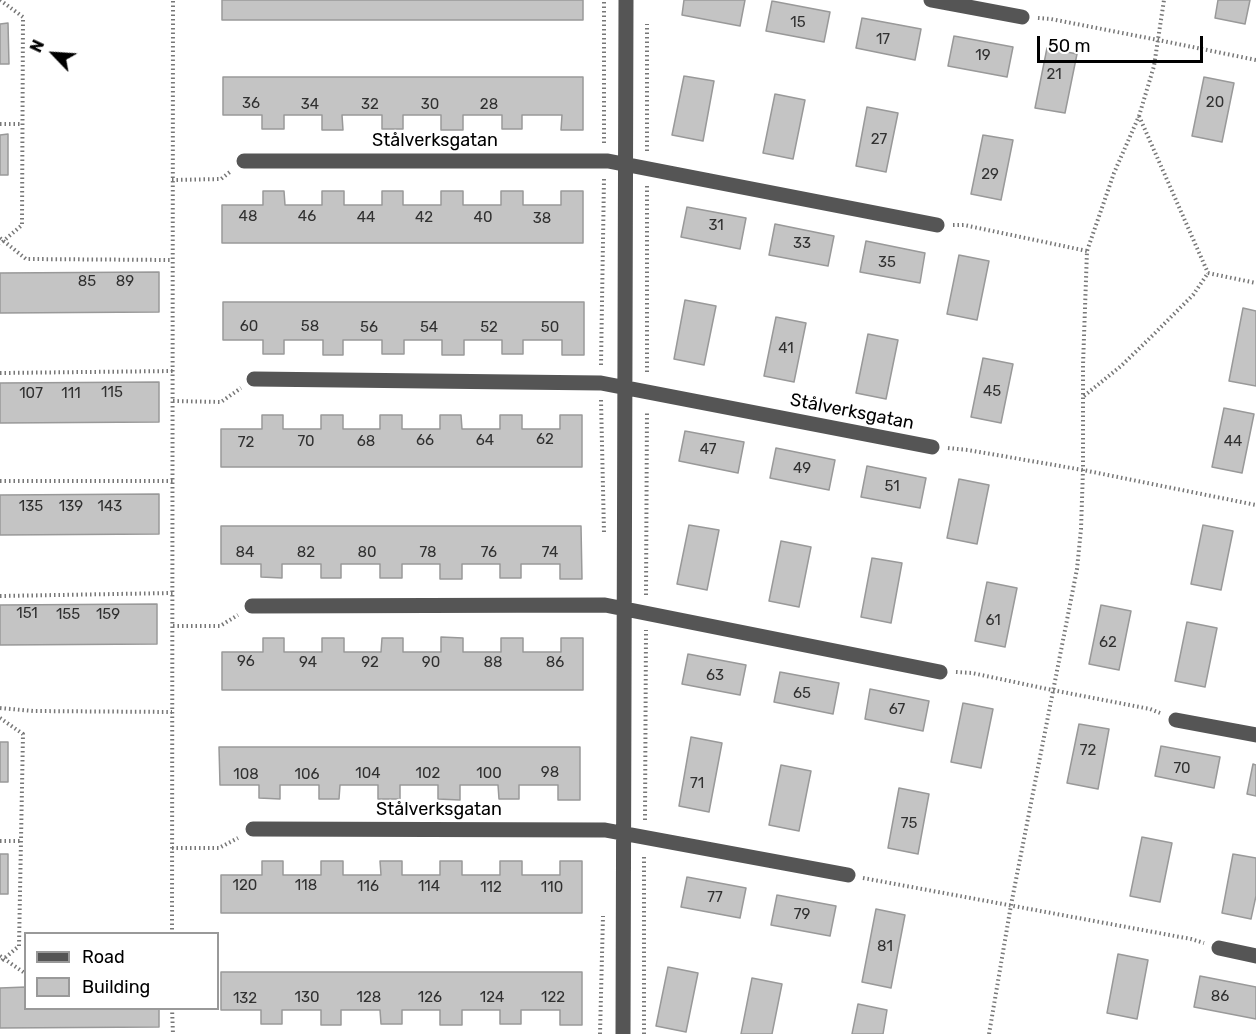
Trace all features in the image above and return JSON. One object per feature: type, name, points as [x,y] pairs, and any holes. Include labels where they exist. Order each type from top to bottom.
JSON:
[{"type":"street","points":[[623,1034],[626,0]]},
{"type":"street","points":[[931,0],[1022,17]]},
{"type":"street","name":"Stålverksgatan","points":[[244,161],[604,161],[937,225]]},
{"type":"street","name":"Stålverksgatan","points":[[254,379],[601,382],[647,393],[932,447]]},
{"type":"street","points":[[252,606],[605,605],[940,672]]},
{"type":"street","points":[[1176,720],[1256,735]]},
{"type":"street","name":"Stålverksgatan","points":[[253,829],[605,830],[848,875]]},
{"type":"street","points":[[1219,948],[1256,956]]},
{"type":"path","points":[[172,932],[173,0]]},
{"type":"path","points":[[604,0],[601,382],[604,535]]},
{"type":"path","points":[[988,1034],[1077,568],[1083,470],[1083,365],[1087,251],[1114,173],[1139,116],[1154,66],[1164,0]]},
{"type":"path","points":[[2,2],[23,17],[22,225],[1,241],[26,259],[172,260]]},
{"type":"path","points":[[1022,17],[1051,19],[1256,60]]},
{"type":"path","points":[[644,1034],[647,22]]},
{"type":"path","points":[[1139,116],[1208,273]]},
{"type":"path","points":[[0,124],[22,124]]},
{"type":"path","points":[[172,180],[221,179],[244,161]]},
{"type":"path","points":[[937,225],[963,225],[1087,251]]},
{"type":"path","points":[[1208,273],[1256,283]]},
{"type":"path","points":[[1084,396],[1121,366],[1151,337],[1193,295],[1208,273]]},
{"type":"path","points":[[0,373],[173,371]]},
{"type":"path","points":[[172,401],[221,402],[254,379]]},
{"type":"path","points":[[932,447],[968,450],[1083,470],[1256,505]]},
{"type":"path","points":[[0,481],[173,481]]},
{"type":"path","points":[[0,596],[173,593]]},
{"type":"path","points":[[173,626],[220,626],[252,606]]},
{"type":"path","points":[[940,672],[972,673],[1150,709],[1176,720]]},
{"type":"path","points":[[0,708],[33,711],[172,712]]},
{"type":"path","points":[[0,718],[23,734],[20,946],[1,959],[24,973]]},
{"type":"path","points":[[172,848],[219,848],[253,829]]},
{"type":"path","points":[[0,841],[22,841]]},
{"type":"path","points":[[848,875],[1191,939],[1219,948]]},
{"type":"path","points":[[600,1034],[603,909]]},
{"type":"path","points":[[172,1010],[172,1034]]},
{"type":"building","points":[[222,0],[583,0],[583,20],[222,20]]},
{"type":"building","points":[[684,0],[745,0],[740,26],[682,15]]},
{"type":"building","points":[[1218,0],[1250,0],[1245,24],[1215,18]]},
{"type":"building","points":[[772,1],[830,12],[824,42],[766,31]]},
{"type":"building","points":[[862,18],[921,29],[915,60],[856,48]]},
{"type":"building","points":[[8,23],[9,64],[0,64],[0,24]]},
{"type":"building","points":[[954,36],[1013,47],[1007,77],[948,66]]},
{"type":"building","points":[[1047,48],[1077,54],[1065,113],[1035,108]]},
{"type":"building","points":[[684,76],[714,81],[703,141],[672,135]]},
{"type":"building","points":[[223,77],[583,77],[583,130],[561,130],[562,115],[522,115],[522,129],[502,129],[502,115],[463,115],[463,130],[441,130],[441,115],[403,115],[403,129],[382,129],[382,115],[342,115],[343,130],[322,130],[322,115],[284,115],[284,129],[262,129],[262,115],[223,115]]},
{"type":"building","points":[[1204,77],[1234,83],[1222,142],[1192,136]]},
{"type":"building","points":[[775,94],[805,100],[793,159],[763,153]]},
{"type":"building","points":[[867,107],[898,113],[886,172],[856,166]]},
{"type":"building","points":[[8,134],[8,175],[0,175],[0,135]]},
{"type":"building","points":[[983,135],[1013,140],[1001,200],[971,194]]},
{"type":"building","points":[[263,191],[284,191],[285,205],[322,205],[322,191],[344,191],[344,205],[382,205],[382,191],[403,191],[403,205],[441,205],[441,191],[463,191],[463,205],[501,205],[501,191],[523,191],[523,205],[561,205],[561,191],[583,191],[583,243],[222,243],[222,205],[263,205]]},
{"type":"building","points":[[687,207],[746,218],[740,249],[681,237]]},
{"type":"building","points":[[775,224],[834,236],[828,266],[769,255]]},
{"type":"building","points":[[866,241],[925,253],[920,283],[860,272]]},
{"type":"building","points":[[959,255],[989,261],[977,320],[947,314]]},
{"type":"building","points":[[159,272],[159,312],[0,313],[0,273]]},
{"type":"building","points":[[685,300],[716,306],[704,365],[674,359]]},
{"type":"building","points":[[223,302],[584,302],[584,355],[562,355],[562,340],[523,340],[523,354],[502,354],[502,340],[464,340],[464,355],[442,355],[442,340],[404,340],[404,354],[382,354],[382,340],[343,340],[343,355],[323,355],[323,340],[284,340],[284,354],[263,354],[263,340],[223,340]]},
{"type":"building","points":[[1243,308],[1256,311],[1256,386],[1229,381]]},
{"type":"building","points":[[776,317],[806,323],[794,382],[764,376]]},
{"type":"building","points":[[868,334],[898,340],[886,399],[856,393]]},
{"type":"building","points":[[983,358],[1013,364],[1001,423],[971,417]]},
{"type":"building","points":[[159,382],[159,422],[0,423],[0,383]]},
{"type":"building","points":[[1224,408],[1254,414],[1242,473],[1212,467]]},
{"type":"building","points":[[262,415],[283,415],[283,429],[321,429],[321,415],[343,415],[343,429],[380,429],[380,415],[402,415],[402,429],[440,429],[440,415],[461,415],[462,429],[500,429],[500,415],[522,415],[522,429],[560,429],[560,415],[582,415],[582,467],[221,467],[221,429],[262,429]]},
{"type":"building","points":[[685,431],[744,442],[738,473],[679,461]]},
{"type":"building","points":[[776,448],[835,460],[829,490],[770,478]]},
{"type":"building","points":[[867,466],[926,478],[920,508],[861,497]]},
{"type":"building","points":[[959,479],[989,485],[977,544],[947,538]]},
{"type":"building","points":[[159,494],[159,534],[0,535],[0,495]]},
{"type":"building","points":[[689,525],[719,530],[707,590],[677,584]]},
{"type":"building","points":[[1203,525],[1233,531],[1221,590],[1191,584]]},
{"type":"building","points":[[221,526],[581,526],[582,579],[560,579],[560,564],[521,564],[521,578],[500,578],[500,564],[462,564],[462,579],[440,579],[440,564],[402,564],[402,578],[380,578],[380,564],[341,564],[341,578],[321,578],[321,564],[282,564],[282,578],[261,577],[261,564],[221,564]]},
{"type":"building","points":[[781,541],[811,547],[799,607],[769,601]]},
{"type":"building","points":[[872,558],[902,563],[891,623],[861,617]]},
{"type":"building","points":[[987,582],[1017,588],[1005,647],[975,641]]},
{"type":"building","points":[[157,604],[157,644],[0,645],[0,605]]},
{"type":"building","points":[[1101,605],[1131,611],[1119,670],[1089,664]]},
{"type":"building","points":[[1187,622],[1217,628],[1205,687],[1175,681]]},
{"type":"building","points":[[441,637],[463,638],[463,652],[501,652],[501,638],[523,638],[523,652],[561,652],[561,638],[583,638],[583,690],[222,690],[222,652],[263,652],[263,638],[284,638],[284,652],[322,652],[322,638],[344,638],[344,652],[381,652],[382,638],[403,638],[403,652],[441,652]]},
{"type":"building","points":[[688,654],[746,665],[740,695],[682,684]]},
{"type":"building","points":[[780,672],[839,683],[833,714],[774,702]]},
{"type":"building","points":[[870,689],[929,701],[923,731],[865,719]]},
{"type":"building","points":[[963,703],[993,709],[981,768],[951,762]]},
{"type":"building","points":[[1079,724],[1109,729],[1098,789],[1067,783]]},
{"type":"building","points":[[691,737],[722,743],[709,812],[679,806]]},
{"type":"building","points":[[0,742],[8,742],[8,782],[0,782]]},
{"type":"building","points":[[1161,746],[1220,757],[1214,788],[1155,776]]},
{"type":"building","points":[[219,747],[580,747],[580,800],[558,800],[558,785],[519,785],[519,799],[499,799],[498,785],[460,785],[460,800],[438,799],[438,785],[400,785],[400,799],[378,799],[378,785],[340,785],[339,799],[319,799],[319,785],[280,785],[280,799],[259,798],[259,785],[220,785]]},
{"type":"building","points":[[1253,764],[1256,765],[1256,796],[1247,794]]},
{"type":"building","points":[[781,765],[811,771],[799,831],[769,825]]},
{"type":"building","points":[[899,788],[929,794],[918,854],[888,848]]},
{"type":"building","points":[[1142,837],[1172,843],[1160,902],[1130,896]]},
{"type":"building","points":[[0,854],[8,854],[8,894],[0,894]]},
{"type":"building","points":[[1233,854],[1256,858],[1256,896],[1251,919],[1222,913]]},
{"type":"building","points":[[262,861],[283,861],[283,875],[321,875],[321,861],[343,861],[343,875],[381,875],[380,861],[402,861],[402,875],[440,875],[440,861],[462,861],[462,875],[500,875],[500,861],[522,861],[522,875],[560,875],[560,861],[582,861],[582,913],[221,913],[221,875],[262,875]]},
{"type":"building","points":[[687,877],[746,888],[740,918],[681,907]]},
{"type":"building","points":[[777,895],[836,906],[830,936],[771,925]]},
{"type":"building","points":[[876,909],[905,915],[891,988],[862,982]]},
{"type":"building","points":[[1118,954],[1148,960],[1137,1019],[1107,1013]]},
{"type":"building","points":[[668,967],[698,973],[686,1032],[656,1026]]},
{"type":"building","points":[[221,972],[582,972],[582,1025],[560,1025],[560,1010],[521,1010],[521,1024],[500,1024],[500,1010],[462,1010],[462,1025],[440,1025],[440,1010],[402,1010],[402,1024],[381,1024],[380,1010],[341,1010],[341,1025],[321,1025],[321,1010],[282,1010],[282,1024],[261,1024],[261,1010],[221,1010]]},
{"type":"building","points":[[1200,976],[1256,987],[1256,1019],[1194,1007]]},
{"type":"building","points":[[752,978],[782,984],[772,1034],[741,1034]]},
{"type":"building","points":[[24,987],[24,1010],[159,1010],[159,1027],[0,1028],[0,988]]},
{"type":"building","points":[[858,1004],[887,1010],[883,1034],[852,1034]]}]
